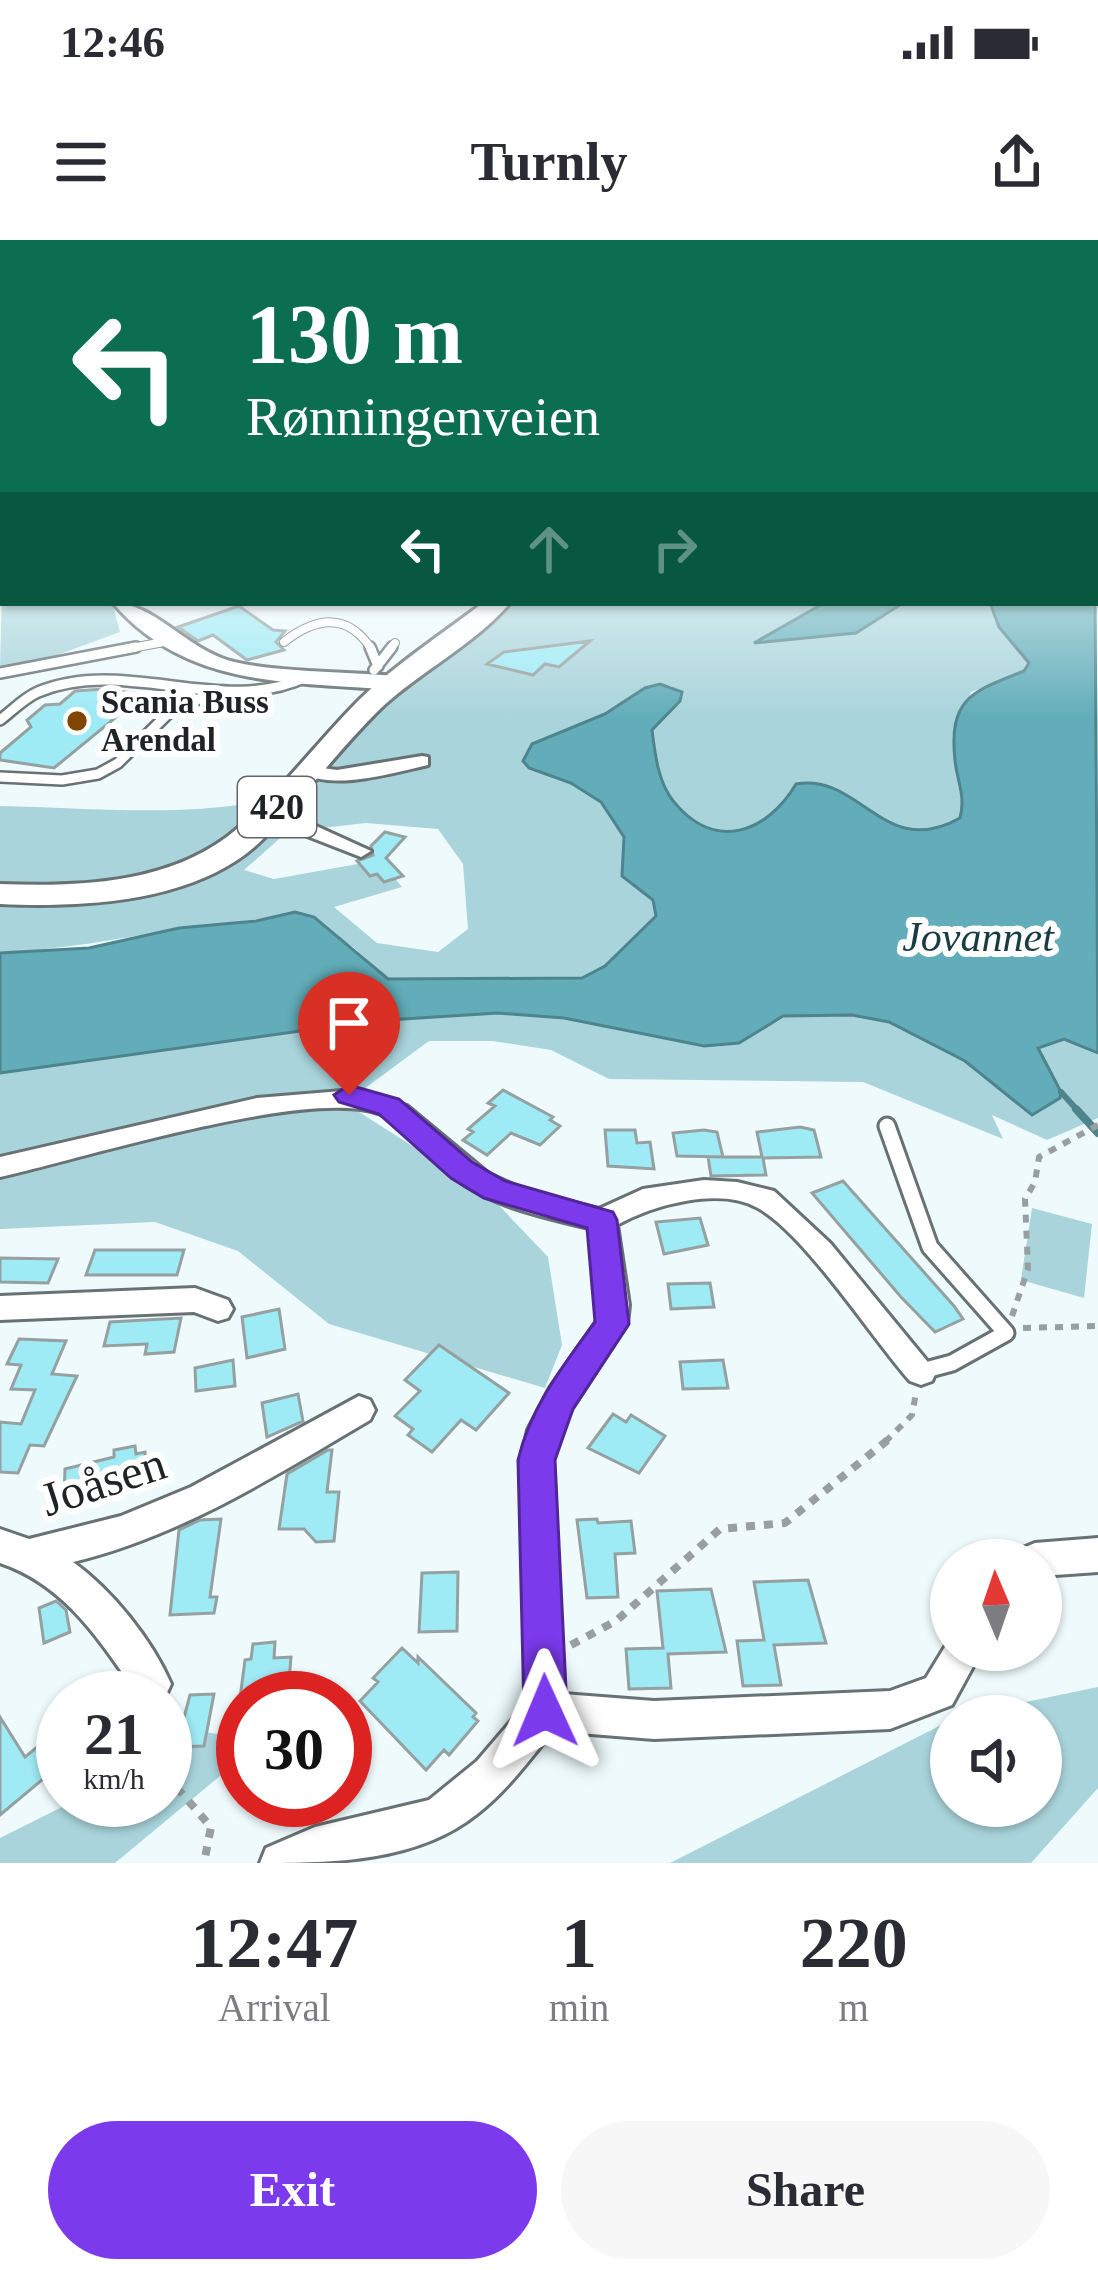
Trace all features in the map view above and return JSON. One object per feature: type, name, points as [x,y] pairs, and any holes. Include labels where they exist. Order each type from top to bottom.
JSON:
[{"type":"main road","name":"420","points":[[0,894],[83,896],[167,879],[224,854],[280,804],[360,714],[380,677],[493,606]]},
{"type":"street","points":[[128,606],[169,640],[225,668],[306,677],[380,677]]},
{"type":"street","points":[[308,772],[337,775],[422,760]]},
{"type":"street","points":[[280,804],[309,830],[361,851]]},
{"type":"street","points":[[0,1167],[296,1101],[349,1095],[389,1106],[461,1170],[495,1190],[602,1220],[643,1199],[664,1195],[740,1192],[767,1199],[800,1229],[921,1372]]},
{"type":"street","points":[[281,1863],[327,1844],[423,1824],[452,1810],[480,1786],[545,1711],[536,1460],[544,1430],[561,1398],[612,1324],[602,1220]]},
{"type":"street","points":[[0,1308],[195,1300],[218,1309]]},
{"type":"street","name":"Joåsen","points":[[16,1550],[92,1545],[178,1511],[358,1410]]},
{"type":"street","name":"Joåsen","points":[[16,1550],[73,1582],[100,1609],[143,1671]]},
{"type":"street","points":[[1062,1558],[1098,1555]]},
{"type":"street","points":[[545,1711],[654,1720],[890,1710],[915,1705],[939,1692],[952,1671]]},
{"type":"lane","points":[[284,642],[316,623],[349,624],[371,643],[380,677]]},
{"type":"lane","points":[[0,673],[169,640]]},
{"type":"lane","points":[[380,677],[395,643]]},
{"type":"lane","points":[[0,720],[29,695],[78,680],[257,689],[290,688],[306,677]]},
{"type":"lane","points":[[0,777],[62,781],[98,774],[118,764],[179,703],[257,689]]},
{"type":"lane","points":[[887,1126],[921,1232],[941,1262],[1006,1333],[952,1363],[921,1372]]},
{"type":"path","points":[[1098,1125],[1039,1157],[1035,1183],[1025,1199],[1028,1269],[1006,1333],[1098,1326]]},
{"type":"path","points":[[545,1660],[616,1622],[720,1529],[785,1522],[902,1429],[912,1415],[921,1372]]},
{"type":"path","points":[[192,1805],[211,1827],[204,1863]]},
{"type":"shaded area","points":[[2,606],[113,606],[120,632],[38,662],[0,667]]},
{"type":"shaded area","points":[[497,606],[819,606],[757,643],[837,636],[897,606],[991,606],[999,627],[1029,662],[1025,671],[971,692],[954,756],[964,802],[960,818],[936,828],[901,828],[844,792],[796,784],[770,815],[755,824],[740,830],[706,827],[674,802],[658,768],[652,730],[679,701],[681,693],[671,686],[645,688],[605,714],[532,744],[529,768],[585,791],[609,810],[623,836],[622,876],[653,899],[656,916],[605,966],[582,978],[388,979],[353,947],[295,912],[0,953],[0,806],[175,810],[279,798]],"holes":[[[366,823],[438,829],[463,864],[468,929],[438,952],[377,943],[334,907],[402,887],[380,860],[274,879],[244,870],[287,832]]]},
{"type":"shaded area","points":[[498,1013],[564,1018],[704,1046],[783,1016],[852,1015],[889,1022],[965,1061],[1032,1115],[1037,1048],[1064,1039],[1098,1053],[1098,1118],[1047,1140],[992,1115],[1003,1139],[863,1082],[609,1079],[551,1050],[493,1041],[429,1041],[345,1103],[489,1195],[548,1257],[562,1345],[545,1388],[329,1324],[238,1251],[155,1222],[0,1229],[0,1073],[372,1021]]},
{"type":"shaded area","points":[[1032,1208],[1092,1224],[1084,1298],[1021,1280]]},
{"type":"shaded area","points":[[1098,1687],[1098,1788],[1031,1863],[670,1863],[930,1731],[930,1827],[1062,1827],[1060,1695]]},
{"type":"shaded area","points":[[192,1730],[216,1734],[216,1779],[192,1799]]},
{"type":"shaded area","points":[[36,1820],[36,1827],[158,1827],[115,1863],[0,1863],[0,1838]]},
{"type":"water","points":[[819,606],[898,606],[856,633],[754,643]]},
{"type":"water","name":"Jovannet","points":[[991,606],[1095,606],[1098,1053],[1064,1039],[1038,1048],[1061,1092],[1060,1098],[1032,1115],[965,1061],[889,1022],[852,1015],[783,1016],[739,1043],[704,1046],[564,1018],[498,1013],[372,1021],[0,1073],[0,953],[89,948],[179,928],[295,912],[314,917],[388,979],[582,978],[605,966],[656,916],[653,900],[622,876],[624,837],[601,802],[523,761],[532,744],[605,714],[645,688],[660,684],[682,692],[680,701],[652,730],[661,777],[674,802],[706,827],[723,831],[755,824],[770,815],[796,784],[819,784],[838,791],[911,829],[934,828],[960,818],[962,796],[954,739],[961,709],[979,691],[1024,671],[1029,663],[999,627]]},
{"type":"building","points":[[239,606],[273,630],[285,631],[276,642],[284,650],[247,660],[213,635],[198,641],[178,627]]},
{"type":"building","points":[[590,641],[559,667],[545,664],[533,675],[487,664],[504,652]]},
{"type":"building","points":[[104,689],[154,696],[133,715],[121,713],[54,768],[0,760],[0,753],[31,727],[27,720],[45,705],[60,704],[75,691]]},
{"type":"building","points":[[385,832],[405,837],[386,858],[403,876],[384,882],[377,874],[370,876],[357,861],[373,855],[371,846]]},
{"type":"building","points":[[503,1090],[553,1117],[550,1120],[560,1126],[540,1145],[511,1133],[487,1155],[463,1140],[473,1132],[468,1129],[495,1106],[488,1103]]},
{"type":"building","points":[[605,1130],[635,1130],[637,1143],[650,1142],[654,1169],[608,1166]]},
{"type":"building","points":[[814,1130],[821,1157],[763,1158],[766,1175],[711,1176],[708,1157],[762,1157],[757,1132]]},
{"type":"building","points":[[717,1132],[723,1157],[677,1156],[673,1133]]},
{"type":"building","points":[[843,1181],[963,1319],[935,1332],[812,1193]]},
{"type":"building","points":[[700,1218],[708,1245],[664,1254],[656,1222]]},
{"type":"building","points":[[95,1250],[184,1250],[177,1275],[86,1275]]},
{"type":"building","points":[[0,1258],[58,1259],[48,1283],[0,1282]]},
{"type":"building","points":[[710,1283],[714,1307],[671,1309],[668,1284]]},
{"type":"building","points":[[279,1309],[285,1349],[247,1358],[242,1317]]},
{"type":"building","points":[[181,1318],[174,1352],[145,1354],[147,1344],[104,1346],[110,1322]]},
{"type":"building","points":[[19,1339],[66,1341],[52,1374],[77,1376],[44,1446],[30,1445],[18,1473],[0,1472],[0,1422],[21,1424],[35,1390],[11,1389],[21,1365],[7,1364]]},
{"type":"building","points":[[439,1345],[509,1393],[476,1430],[461,1420],[432,1452],[408,1435],[413,1429],[395,1416],[420,1391],[405,1380]]},
{"type":"building","points":[[233,1360],[235,1386],[196,1391],[195,1368]]},
{"type":"building","points":[[723,1360],[728,1388],[683,1389],[680,1362]]},
{"type":"building","points":[[298,1394],[303,1421],[267,1437],[262,1403]]},
{"type":"building","points":[[613,1414],[626,1422],[631,1415],[665,1436],[639,1473],[588,1448]]},
{"type":"building","points":[[135,1446],[136,1454],[145,1452],[146,1476],[135,1479],[135,1484],[64,1500],[65,1469],[114,1457],[114,1450]]},
{"type":"building","points":[[332,1450],[327,1492],[339,1492],[334,1541],[316,1542],[304,1529],[279,1529],[287,1474]]},
{"type":"building","points":[[221,1519],[210,1597],[217,1597],[214,1613],[170,1615],[179,1530],[200,1520]]},
{"type":"building","points":[[597,1519],[598,1523],[631,1521],[635,1553],[615,1554],[618,1597],[587,1598],[577,1520]]},
{"type":"building","points":[[458,1572],[457,1631],[419,1632],[422,1573]]},
{"type":"building","points":[[808,1580],[826,1643],[774,1645],[781,1685],[743,1686],[737,1641],[764,1640],[754,1582]]},
{"type":"building","points":[[711,1589],[726,1652],[668,1654],[671,1688],[629,1689],[626,1649],[663,1648],[657,1591]]},
{"type":"building","points":[[56,1601],[66,1610],[70,1632],[44,1643],[39,1608]]},
{"type":"building","points":[[275,1642],[274,1658],[291,1657],[290,1671],[244,1671],[253,1644]]},
{"type":"building","points":[[402,1648],[418,1663],[418,1657],[476,1713],[473,1717],[478,1721],[449,1755],[444,1750],[426,1770],[372,1714],[372,1688],[378,1682],[373,1678]]},
{"type":"building","points":[[214,1694],[204,1746],[192,1746],[192,1695]]},
{"type":"building","points":[[0,1717],[25,1757],[36,1748],[36,1785],[0,1815]]},
{"type":"waterway","points":[[1061,1092],[1079,1112]]},
{"type":"waterway","points":[[1076,1109],[1098,1133]]},
{"type":"place","name":"Scania Buss Arendal","points":[[77,721]]},
{"type":"route","points":[[349,1095],[389,1106],[461,1170],[495,1190],[602,1220],[614,1305],[612,1324],[561,1398],[544,1430],[536,1460],[548,1683],[545,1711]]}]
